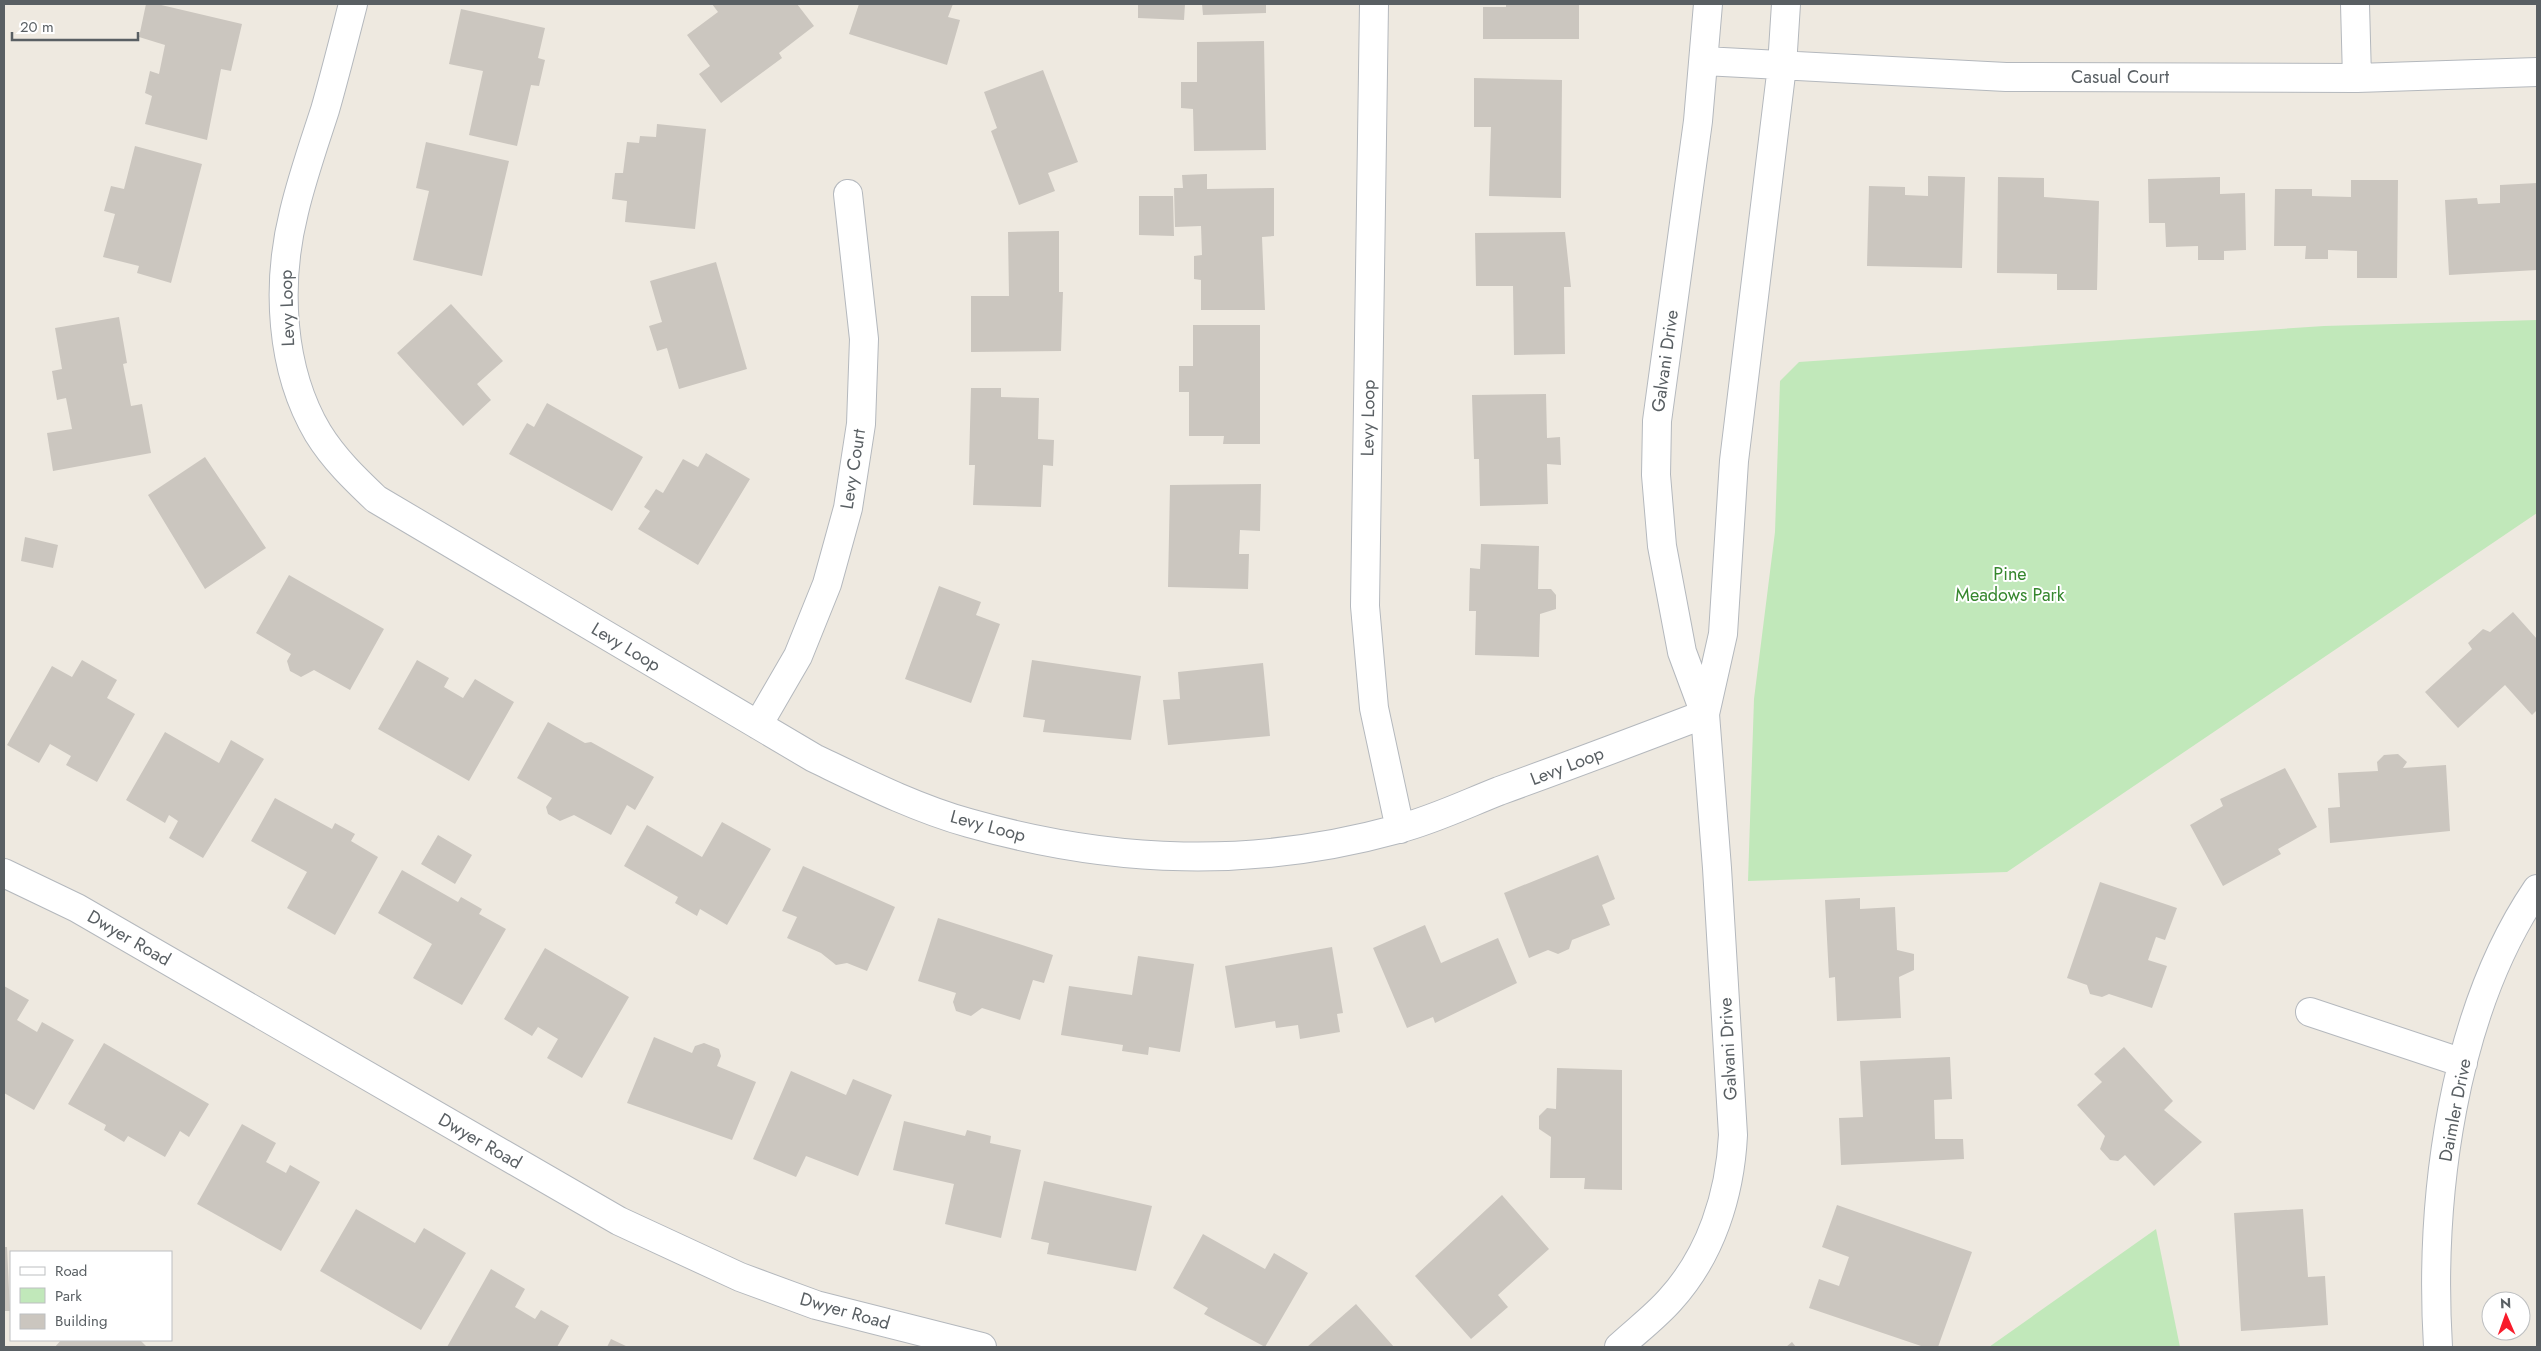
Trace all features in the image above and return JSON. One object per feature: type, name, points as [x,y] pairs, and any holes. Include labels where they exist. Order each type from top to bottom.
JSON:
[{"type":"street","name":"Levy Loop","points":[[353,4],[331,90],[294,212],[286,258],[285,323],[288,352],[301,399],[319,434],[341,465],[376,499],[814,758],[881,791],[968,823],[1059,844],[1145,856],[1228,858],[1311,849],[1400,829],[1705,714]]},
{"type":"street","name":"Levy Loop","points":[[1374,4],[1365,606],[1374,708],[1400,829]]},
{"type":"street","name":"Galvani Drive","points":[[1618,1347],[1670,1301],[1694,1269],[1717,1224],[1732,1165],[1734,1135],[1705,714],[1682,652],[1662,546],[1656,475],[1657,421],[1698,121],[1708,4]]},
{"type":"street","name":"Galvani Drive","points":[[1705,714],[1723,634],[1734,461],[1782,66],[1786,4]]},
{"type":"street","points":[[2355,4],[2357,78]]},
{"type":"street","name":"Casual Court","points":[[1704,61],[2006,77],[2357,78],[2537,72]]},
{"type":"street","name":"Levy Court","points":[[758,725],[798,656],[828,584],[848,508],[861,424],[864,339],[848,194]]},
{"type":"street","name":"Dwyer Road","points":[[4,873],[77,908],[618,1221],[740,1277],[816,1305],[982,1347]]},
{"type":"street","name":"Daimler Drive","points":[[2438,1347],[2435,1298],[2437,1222],[2449,1130],[2463,1063],[2473,1022],[2498,960],[2537,889]]},
{"type":"street","points":[[2310,1012],[2463,1063]]},
{"type":"green space","name":"Pine Meadows Park","points":[[2537,320],[2537,513],[2007,872],[1748,881],[1754,699],[1775,532],[1780,381],[1799,362],[2324,326]]},
{"type":"green space","points":[[2156,1229],[2180,1347],[1989,1347]]},
{"type":"building","points":[[146,4],[157,4],[242,24],[231,71],[221,69],[207,140],[145,124],[152,96],[145,93],[150,71],[159,74],[165,45],[139,37]]},
{"type":"building","points":[[712,4],[797,4],[814,26],[779,53],[782,58],[721,103],[699,74],[710,66],[687,35],[718,12]]},
{"type":"building","points":[[859,4],[953,4],[948,17],[960,20],[947,65],[849,34]]},
{"type":"building","points":[[1138,4],[1185,4],[1184,20],[1138,18]]},
{"type":"building","points":[[1202,4],[1266,4],[1266,13],[1203,15]]},
{"type":"building","points":[[1506,4],[1579,4],[1579,39],[1483,39],[1483,7],[1506,7]]},
{"type":"building","points":[[461,9],[545,28],[538,58],[545,60],[539,86],[531,85],[517,146],[469,135],[483,71],[449,64]]},
{"type":"building","points":[[1264,41],[1266,150],[1194,151],[1193,109],[1181,108],[1181,82],[1197,82],[1197,42]]},
{"type":"building","points":[[1043,70],[1078,162],[1048,173],[1055,191],[1019,205],[991,131],[997,128],[984,92]]},
{"type":"building","points":[[1474,78],[1562,80],[1561,198],[1489,196],[1491,127],[1474,127]]},
{"type":"building","points":[[657,124],[706,129],[695,229],[625,222],[627,201],[612,199],[615,173],[623,173],[627,142],[639,143],[640,136],[656,137]]},
{"type":"building","points":[[426,142],[509,161],[482,276],[413,260],[429,191],[416,188]]},
{"type":"building","points":[[135,146],[202,164],[171,283],[137,273],[139,266],[103,257],[115,214],[104,211],[111,186],[124,189]]},
{"type":"building","points":[[1207,174],[1207,189],[1274,188],[1274,236],[1262,237],[1265,310],[1201,310],[1201,280],[1194,279],[1194,256],[1202,255],[1201,226],[1175,227],[1174,188],[1183,188],[1182,175]]},
{"type":"building","points":[[1928,176],[1965,177],[1962,268],[1867,266],[1869,186],[1905,187],[1905,195],[1928,196]]},
{"type":"building","points":[[1998,177],[2044,178],[2044,197],[2099,201],[2097,290],[2057,290],[2057,274],[1997,273]]},
{"type":"building","points":[[2220,177],[2220,194],[2245,193],[2246,250],[2224,251],[2224,260],[2198,260],[2198,246],[2166,247],[2165,223],[2149,223],[2148,179]]},
{"type":"building","points":[[2351,180],[2398,180],[2397,278],[2357,278],[2357,251],[2328,250],[2328,259],[2305,259],[2306,246],[2274,246],[2275,189],[2312,189],[2312,196],[2351,197]]},
{"type":"building","points":[[2537,183],[2537,270],[2449,275],[2445,200],[2477,198],[2478,204],[2500,203],[2500,185]]},
{"type":"building","points":[[1139,196],[1173,196],[1174,236],[1139,235]]},
{"type":"building","points":[[1059,231],[1059,292],[1063,292],[1061,351],[971,352],[971,296],[1009,296],[1008,232]]},
{"type":"building","points":[[1565,232],[1571,287],[1564,287],[1565,354],[1514,355],[1513,286],[1476,286],[1475,233]]},
{"type":"building","points":[[716,262],[747,369],[679,389],[667,348],[657,351],[649,326],[662,322],[650,281]]},
{"type":"building","points":[[451,304],[503,361],[477,384],[491,400],[463,426],[397,353]]},
{"type":"building","points":[[119,317],[127,363],[123,364],[131,406],[142,404],[151,453],[53,471],[47,433],[72,429],[66,398],[57,400],[52,371],[62,369],[55,328]]},
{"type":"building","points":[[1193,325],[1260,325],[1260,444],[1223,444],[1224,436],[1189,436],[1189,392],[1179,392],[1179,366],[1193,366]]},
{"type":"building","points":[[971,388],[1001,388],[1001,397],[1039,398],[1038,439],[1054,440],[1053,466],[1043,465],[1041,507],[973,505],[975,465],[969,465]]},
{"type":"building","points":[[1546,394],[1547,438],[1560,437],[1561,465],[1547,464],[1548,504],[1480,506],[1479,459],[1474,459],[1472,395]]},
{"type":"building","points":[[547,403],[643,457],[612,511],[509,454],[527,423],[534,427]]},
{"type":"building","points":[[706,453],[750,479],[698,565],[638,529],[650,511],[644,507],[656,489],[663,493],[683,459],[698,467]]},
{"type":"building","points":[[205,457],[266,548],[205,589],[148,495]]},
{"type":"building","points":[[1261,484],[1260,531],[1240,530],[1239,554],[1249,554],[1248,589],[1168,587],[1170,485]]},
{"type":"building","points":[[25,537],[58,545],[53,568],[21,561]]},
{"type":"building","points":[[1481,544],[1539,546],[1538,589],[1551,589],[1556,595],[1556,609],[1540,614],[1539,657],[1475,655],[1476,611],[1469,611],[1470,568],[1480,569]]},
{"type":"building","points":[[289,575],[384,629],[350,690],[314,670],[301,677],[290,671],[287,661],[291,654],[256,633]]},
{"type":"building","points":[[939,586],[981,602],[976,615],[1000,624],[971,703],[905,679]]},
{"type":"building","points":[[2513,612],[2537,639],[2537,710],[2532,715],[2505,685],[2458,728],[2425,692],[2472,649],[2468,643],[2483,629],[2490,632]]},
{"type":"building","points":[[82,660],[117,680],[107,698],[135,714],[97,782],[66,765],[71,756],[50,744],[39,763],[7,745],[52,666],[72,677]]},
{"type":"building","points":[[417,660],[449,678],[444,687],[463,698],[475,679],[514,702],[469,781],[378,729]]},
{"type":"building","points":[[1032,660],[1141,676],[1131,740],[1043,732],[1045,720],[1023,717]]},
{"type":"building","points":[[1263,663],[1270,736],[1168,745],[1163,700],[1180,699],[1178,672]]},
{"type":"building","points":[[548,722],[585,743],[591,742],[654,777],[635,810],[627,805],[611,835],[574,815],[560,821],[548,814],[546,807],[552,798],[517,778]]},
{"type":"building","points":[[165,732],[219,763],[231,740],[264,759],[203,858],[169,838],[178,821],[169,815],[165,823],[126,800]]},
{"type":"building","points":[[2398,754],[2407,762],[2403,768],[2446,765],[2450,831],[2330,843],[2328,808],[2340,807],[2338,773],[2378,771],[2377,762],[2384,755]]},
{"type":"building","points":[[2285,768],[2317,827],[2278,849],[2281,854],[2223,886],[2190,825],[2223,806],[2220,799]]},
{"type":"building","points":[[275,798],[332,829],[335,823],[355,834],[351,841],[378,857],[335,935],[287,908],[307,872],[251,841]]},
{"type":"building","points":[[722,822],[771,849],[727,925],[700,909],[697,916],[675,903],[678,897],[624,866],[647,825],[702,857]]},
{"type":"building","points":[[438,835],[472,855],[455,884],[421,864]]},
{"type":"building","points":[[1598,855],[1615,899],[1602,905],[1610,925],[1572,940],[1569,949],[1558,954],[1548,950],[1529,958],[1504,893]]},
{"type":"building","points":[[803,866],[895,907],[867,971],[847,963],[836,965],[821,953],[787,938],[797,917],[782,911]]},
{"type":"building","points":[[402,870],[458,902],[461,897],[482,909],[479,914],[506,929],[462,1005],[413,978],[432,944],[378,913]]},
{"type":"building","points":[[2100,882],[2177,908],[2165,940],[2156,937],[2148,960],[2167,966],[2152,1008],[2109,994],[2102,997],[2090,994],[2087,985],[2067,978]]},
{"type":"building","points":[[1860,898],[1860,909],[1895,907],[1897,950],[1914,954],[1914,970],[1899,977],[1901,1018],[1837,1021],[1835,977],[1829,978],[1825,900]]},
{"type":"building","points":[[938,918],[1053,955],[1044,983],[1033,980],[1020,1020],[982,1008],[971,1016],[956,1011],[953,1002],[956,993],[918,981]]},
{"type":"building","points":[[1425,925],[1441,963],[1498,938],[1517,983],[1435,1023],[1433,1017],[1407,1028],[1373,948]]},
{"type":"building","points":[[1332,947],[1343,1013],[1337,1014],[1340,1032],[1300,1039],[1298,1025],[1276,1028],[1275,1021],[1235,1028],[1225,966]]},
{"type":"building","points":[[545,948],[629,997],[582,1078],[547,1058],[558,1039],[538,1027],[532,1036],[504,1019]]},
{"type":"building","points":[[1138,956],[1194,964],[1180,1052],[1149,1047],[1148,1055],[1122,1051],[1123,1045],[1061,1035],[1069,986],[1132,995]]},
{"type":"building","points":[[4,986],[29,1000],[17,1020],[37,1032],[42,1022],[74,1040],[34,1110],[4,1093]]},
{"type":"building","points":[[654,1037],[692,1053],[695,1046],[704,1043],[719,1049],[721,1056],[717,1066],[756,1082],[732,1140],[627,1103]]},
{"type":"building","points":[[104,1043],[209,1104],[189,1137],[180,1131],[165,1157],[128,1136],[124,1142],[104,1130],[106,1125],[68,1104]]},
{"type":"building","points":[[2124,1047],[2173,1101],[2164,1110],[2202,1142],[2154,1186],[2125,1155],[2118,1161],[2110,1160],[2100,1149],[2105,1136],[2077,1105],[2102,1082],[2094,1074]]},
{"type":"building","points":[[1950,1057],[1952,1099],[1934,1100],[1935,1139],[1963,1139],[1964,1159],[1841,1165],[1839,1118],[1863,1117],[1860,1061]]},
{"type":"building","points":[[1557,1068],[1622,1070],[1622,1190],[1584,1189],[1585,1178],[1550,1178],[1551,1137],[1539,1129],[1539,1116],[1547,1108],[1556,1109]]},
{"type":"building","points":[[791,1071],[846,1095],[853,1079],[892,1095],[858,1176],[806,1156],[796,1177],[753,1159]]},
{"type":"building","points":[[904,1121],[965,1136],[967,1130],[991,1136],[990,1143],[1021,1150],[1001,1238],[945,1224],[954,1184],[893,1170]]},
{"type":"building","points":[[242,1124],[276,1143],[266,1162],[286,1173],[290,1165],[320,1182],[281,1251],[197,1204]]},
{"type":"building","points":[[1044,1181],[1152,1206],[1136,1271],[1047,1254],[1049,1243],[1031,1239]]},
{"type":"building","points":[[1502,1195],[1549,1249],[1498,1295],[1508,1307],[1471,1339],[1415,1276]]},
{"type":"building","points":[[1837,1205],[1972,1252],[1938,1347],[1924,1347],[1809,1308],[1819,1279],[1839,1286],[1849,1257],[1822,1247]]},
{"type":"building","points":[[356,1209],[415,1243],[424,1228],[466,1253],[421,1330],[320,1271]]},
{"type":"building","points":[[2303,1209],[2308,1277],[2325,1276],[2328,1325],[2241,1331],[2234,1213]]},
{"type":"building","points":[[1203,1234],[1265,1269],[1274,1253],[1308,1273],[1265,1347],[1204,1314],[1208,1308],[1173,1288]]},
{"type":"building","points":[[4,1247],[7,1247],[10,1311],[4,1311]]},
{"type":"building","points":[[491,1269],[525,1289],[515,1307],[535,1319],[541,1310],[569,1326],[557,1347],[447,1347]]},
{"type":"building","points":[[1356,1304],[1394,1347],[1307,1347]]},
{"type":"building","points":[[611,1339],[628,1347],[607,1347]]},
{"type":"building","points":[[60,1341],[141,1341],[147,1347],[55,1347]]},
{"type":"building","points":[[1792,1342],[1796,1347],[1786,1347]]}]
